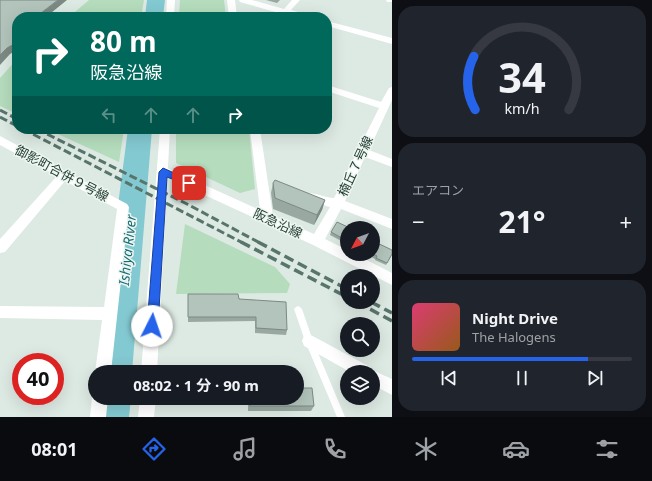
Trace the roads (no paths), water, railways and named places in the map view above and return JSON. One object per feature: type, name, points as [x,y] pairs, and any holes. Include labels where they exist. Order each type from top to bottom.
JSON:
[{"type":"street","points":[[170,12],[171,0]]},
{"type":"street","points":[[231,0],[232,12]]},
{"type":"street","points":[[243,0],[285,12],[296,0]]},
{"type":"street","points":[[332,24],[392,41]]},
{"type":"street","points":[[332,90],[384,106]]},
{"type":"street","name":"楠丘７号線","points":[[317,241],[338,204],[392,90]]},
{"type":"street","points":[[149,365],[165,134]]},
{"type":"street","points":[[256,134],[267,218]]},
{"type":"street","name":"御影町合併９号線","points":[[0,140],[123,206],[110,314]]},
{"type":"street","points":[[362,152],[392,163]]},
{"type":"street","name":"阪急沿線","points":[[163,172],[317,241],[392,279]]},
{"type":"street","points":[[0,248],[64,175]]},
{"type":"street","points":[[296,192],[325,202],[338,204],[392,224]]},
{"type":"street","points":[[0,312],[110,314],[104,365]]},
{"type":"street","points":[[309,341],[352,365]]},
{"type":"street","points":[[380,381],[392,387]]},
{"type":"street","points":[[98,417],[99,405]]},
{"type":"street","points":[[146,417],[147,405]]},
{"type":"lane","points":[[298,309],[309,341],[341,417]]},
{"type":"waterway","name":"Ishiya River","points":[[155,12],[156,0]]},
{"type":"waterway","name":"Ishiya River","points":[[115,365],[139,134]]},
{"type":"waterway","name":"Ishiya River","points":[[110,417],[111,405]]},
{"type":"railway","points":[[0,110],[12,116]]},
{"type":"railway","points":[[0,117],[12,123]]},
{"type":"railway","points":[[33,134],[243,243]]},
{"type":"railway","points":[[47,134],[187,204],[260,243]]},
{"type":"railway","points":[[241,242],[340,293]]},
{"type":"railway","points":[[258,242],[340,285]]},
{"type":"railway","points":[[380,307],[392,313]]},
{"type":"railway","points":[[370,309],[392,321]]}]
